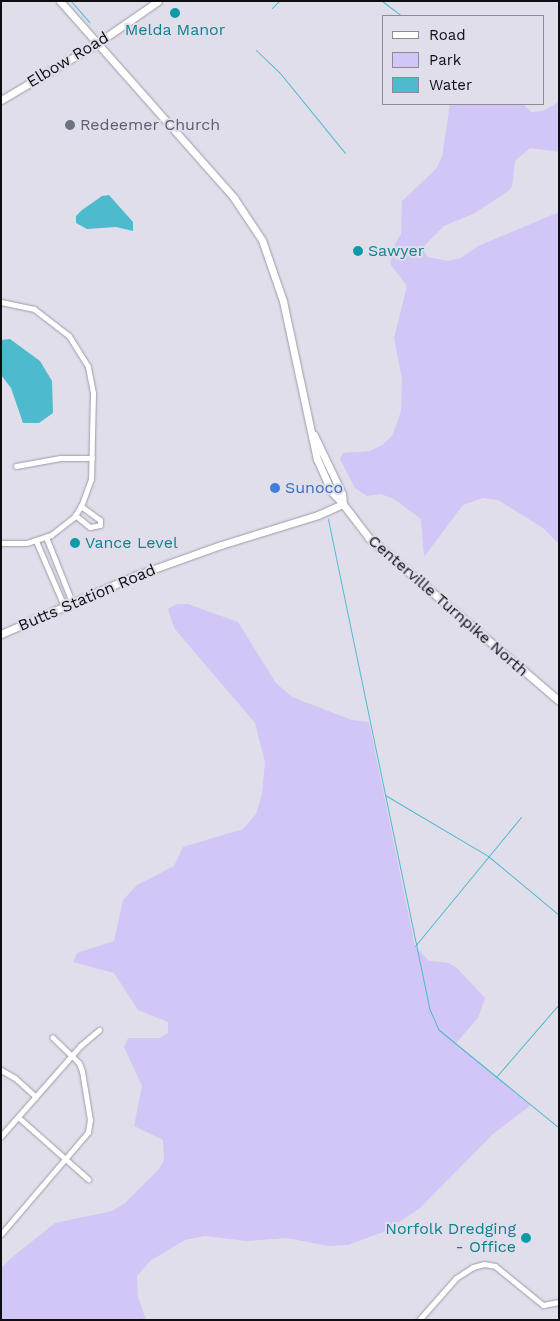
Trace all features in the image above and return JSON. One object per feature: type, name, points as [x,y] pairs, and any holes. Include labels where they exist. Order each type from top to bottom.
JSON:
[{"type":"main road","name":"Centerville Turnpike North","points":[[60,1],[234,198],[262,240],[281,294],[313,432],[313,446],[326,482],[335,498],[343,504],[359,527],[392,560],[559,701]]},
{"type":"main road","name":"Elbow Road","points":[[1,100],[96,44],[158,1]]},
{"type":"main road","name":"Butts Station Road","points":[[1,634],[72,602],[181,559],[318,515],[343,504]]},
{"type":"street","points":[[1,302],[34,309],[69,336],[81,351],[93,385],[91,480],[81,506],[75,515],[46,537],[36,541],[2,543],[1,550]]},
{"type":"street","points":[[16,466],[60,458],[92,458]]},
{"type":"street","points":[[75,515],[90,527],[100,525],[100,520],[81,506]]},
{"type":"street","points":[[46,537],[72,602]]},
{"type":"street","points":[[36,541],[64,606]]},
{"type":"street","points":[[1,1136],[88,1036],[99,1030]]},
{"type":"street","points":[[1,1234],[88,1132],[90,1120],[82,1071],[71,1055],[52,1037]]},
{"type":"street","points":[[1,1070],[15,1078],[36,1097]]},
{"type":"street","points":[[18,1117],[88,1179]]},
{"type":"street","points":[[419,1320],[456,1278],[473,1267],[484,1264],[495,1266],[543,1305],[559,1302]]},
{"type":"green space","points":[[559,102],[559,152],[530,148],[515,161],[512,187],[507,192],[475,213],[444,226],[425,245],[424,252],[428,257],[448,261],[461,258],[478,246],[559,212],[559,544],[543,528],[498,500],[483,498],[463,505],[424,557],[421,519],[394,499],[381,494],[367,496],[355,488],[340,459],[343,453],[370,451],[382,445],[392,436],[401,411],[402,379],[394,338],[407,286],[391,265],[390,252],[401,234],[402,201],[436,169],[442,157],[450,105],[524,105],[531,112],[543,111]]},
{"type":"green space","points":[[177,604],[188,604],[238,622],[276,683],[292,697],[352,720],[369,722],[415,946],[429,961],[449,963],[458,969],[485,998],[478,1018],[456,1043],[531,1105],[493,1134],[420,1208],[386,1231],[348,1245],[328,1246],[287,1238],[246,1241],[205,1236],[185,1240],[150,1261],[137,1276],[138,1297],[146,1320],[1,1320],[1,1268],[10,1259],[55,1223],[112,1211],[125,1203],[159,1169],[164,1160],[163,1140],[134,1126],[142,1086],[124,1047],[128,1038],[160,1038],[168,1033],[168,1022],[138,1010],[114,973],[73,962],[77,953],[114,941],[123,900],[137,885],[174,866],[183,847],[243,829],[256,814],[262,794],[265,762],[255,723],[174,628],[168,609]]},
{"type":"water","points":[[109,195],[133,222],[133,231],[116,227],[87,229],[76,223],[76,216],[82,210],[102,196]]},
{"type":"water","points":[[10,339],[40,361],[52,381],[53,413],[39,423],[23,423],[11,388],[1,375],[1,340]]},
{"type":"waterway","points":[[71,1],[89,22]]},
{"type":"waterway","points":[[272,8],[279,1]]},
{"type":"waterway","points":[[382,1],[401,15]]},
{"type":"waterway","points":[[256,50],[280,73],[345,153]]},
{"type":"waterway","points":[[328,519],[429,1008],[439,1030],[559,1128]]},
{"type":"waterway","points":[[385,795],[488,856],[559,915]]},
{"type":"waterway","points":[[415,946],[521,817]]},
{"type":"waterway","points":[[496,1077],[559,1004]]},
{"type":"place","name":"Melda Manor","points":[[175,13]]},
{"type":"place","name":"Redeemer Church","points":[[70,125]]},
{"type":"place","name":"Sawyer","points":[[358,251]]},
{"type":"place","name":"Sunoco","points":[[275,488]]},
{"type":"place","name":"Vance Level","points":[[75,543]]},
{"type":"place","name":"Norfolk Dredging - Office","points":[[526,1238]]}]
